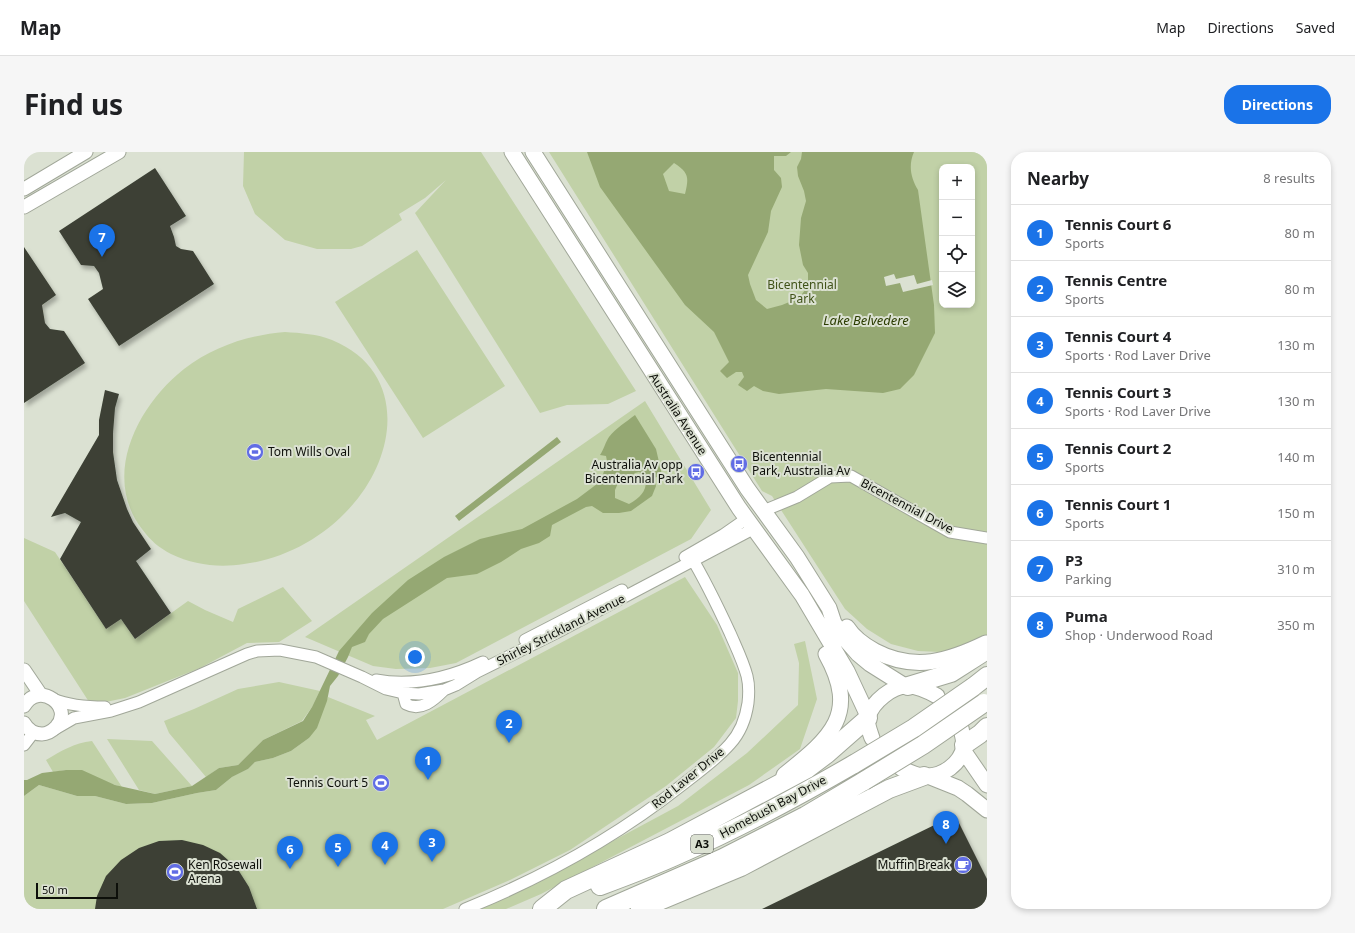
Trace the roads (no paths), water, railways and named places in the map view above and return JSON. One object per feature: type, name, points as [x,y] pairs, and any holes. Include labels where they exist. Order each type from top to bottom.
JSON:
[{"type":"highway","points":[[906,686],[951,673],[987,650]]},
{"type":"highway","name":"Homebush Bay Drive","points":[[543,909],[679,855],[794,798],[914,728],[980,681]]},
{"type":"highway","name":"Homebush Bay Drive","points":[[606,909],[724,858],[805,816],[864,782],[923,745],[985,702]]},
{"type":"highway","points":[[543,909],[566,890],[670,842],[818,762],[868,717]]},
{"type":"highway","points":[[963,741],[980,734],[987,727]]},
{"type":"highway","points":[[640,909],[741,867],[889,789],[926,776]]},
{"type":"highway","points":[[667,909],[708,891],[741,867]]},
{"type":"main road","name":"Australia Avenue","points":[[512,152],[750,524],[788,578],[802,595],[847,670],[868,717],[872,738]]},
{"type":"main road","name":"Australia Avenue","points":[[533,152],[763,511],[797,557],[830,608],[834,623],[844,638],[858,654],[870,664],[906,686],[922,688],[937,696]]},
{"type":"main road","points":[[762,793],[814,750],[833,728],[839,714],[840,700],[840,688],[837,675],[794,597],[782,555],[758,518],[763,511]]},
{"type":"main road","points":[[830,608],[840,615],[851,632],[868,647],[884,655],[903,661],[929,662],[945,660],[987,642]]},
{"type":"main road","points":[[868,717],[873,707],[881,697],[890,691],[906,686]]},
{"type":"main road","points":[[926,776],[952,767],[960,759],[963,741]]},
{"type":"main road","points":[[963,741],[987,785]]},
{"type":"main road","points":[[901,768],[914,774],[926,776],[958,788],[987,810]]},
{"type":"street","points":[[24,188],[86,152]]},
{"type":"street","points":[[24,207],[119,152]]},
{"type":"street","name":"Bicentennial Drive","points":[[763,511],[797,497],[830,477],[851,476],[950,532],[987,538]]},
{"type":"street","name":"Shirley Strickland Avenue","points":[[404,688],[406,704],[412,707],[420,706],[433,701],[444,690],[556,633],[692,558],[750,524]]},
{"type":"street","name":"Shirley Strickland Avenue","points":[[55,729],[74,718],[111,711],[132,705],[257,651],[280,650],[316,658],[362,677],[387,682],[404,688],[452,674],[482,663],[692,558]]},
{"type":"street","name":"Rod Laver Drive","points":[[465,909],[520,885],[564,862],[624,826],[667,797],[718,756],[731,743],[746,714],[748,690],[747,677],[743,664],[726,626],[692,558]]},
{"type":"street","points":[[24,670],[47,697],[58,704],[61,714],[58,725],[55,729],[45,734],[30,730],[24,723]]},
{"type":"street","points":[[24,704],[32,697],[47,697]]},
{"type":"street","name":"Shirley Strickland Avenue","points":[[47,697],[64,703],[87,707],[132,705]]},
{"type":"street","points":[[24,745],[34,732]]},
{"type":"water","name":"Lake Belvedere","points":[[587,152],[791,152],[786,156],[774,156],[774,170],[781,178],[782,187],[771,211],[768,232],[748,275],[756,300],[767,309],[799,298],[808,286],[808,273],[803,265],[799,245],[801,218],[806,201],[798,176],[797,167],[801,159],[802,152],[914,152],[911,162],[911,172],[918,190],[934,305],[935,333],[914,375],[900,389],[883,393],[826,389],[779,394],[763,391],[754,386],[747,391],[738,385],[744,377],[742,372],[736,372],[727,378],[720,371],[729,362],[714,332],[685,305],[600,187]],"holes":[[[674,163],[683,170],[687,176],[685,194],[669,191],[663,174]]]},
{"type":"water","points":[[635,415],[656,449],[662,475],[654,478],[656,486],[652,496],[631,511],[619,513],[603,513],[592,506],[586,507],[552,525],[550,536],[539,543],[521,549],[501,562],[477,574],[447,578],[383,619],[369,634],[365,642],[352,647],[338,676],[330,686],[327,701],[317,728],[309,738],[291,751],[273,758],[255,762],[248,769],[232,777],[216,790],[152,803],[126,804],[95,796],[77,796],[39,785],[24,796],[24,780],[42,773],[82,770],[115,785],[155,794],[192,786],[219,768],[238,765],[263,740],[303,721],[312,707],[339,651],[372,613],[408,580],[444,557],[480,539],[522,529],[577,499],[601,481],[607,461],[606,456],[600,455],[609,437],[621,425]],"holes":[[[639,472],[646,477],[644,490],[640,496],[629,504],[615,498],[615,490],[618,483],[625,483],[635,473]]]},
{"type":"water","points":[[557,437],[561,442],[459,521],[455,516]]},
{"type":"place","name":"P3","points":[[102,257]]},
{"type":"place","name":"Tom Wills Oval","points":[[255,452]]},
{"type":"place","name":"Bicentennial Park, Australia Av","points":[[739,464]]},
{"type":"place","name":"Australia Av opp Bicentennial Park","points":[[696,472]]},
{"type":"place","name":"Tennis Centre","points":[[509,743]]},
{"type":"place","name":"Tennis Court 6","points":[[428,780]]},
{"type":"place","name":"Tennis Court 5","points":[[381,783]]},
{"type":"place","name":"Puma","points":[[946,844]]},
{"type":"place","name":"Tennis Court 4","points":[[432,862]]},
{"type":"place","name":"Tennis Court 3","points":[[385,865]]},
{"type":"place","name":"Muffin Break","points":[[963,865]]},
{"type":"place","name":"Tennis Court 2","points":[[338,867]]},
{"type":"place","name":"Tennis Court 1","points":[[290,869]]},
{"type":"place","name":"Ken Rosewall Arena","points":[[175,872]]},
{"type":"park label","name":"Bicentennial Park","points":[[802,292]]}]
